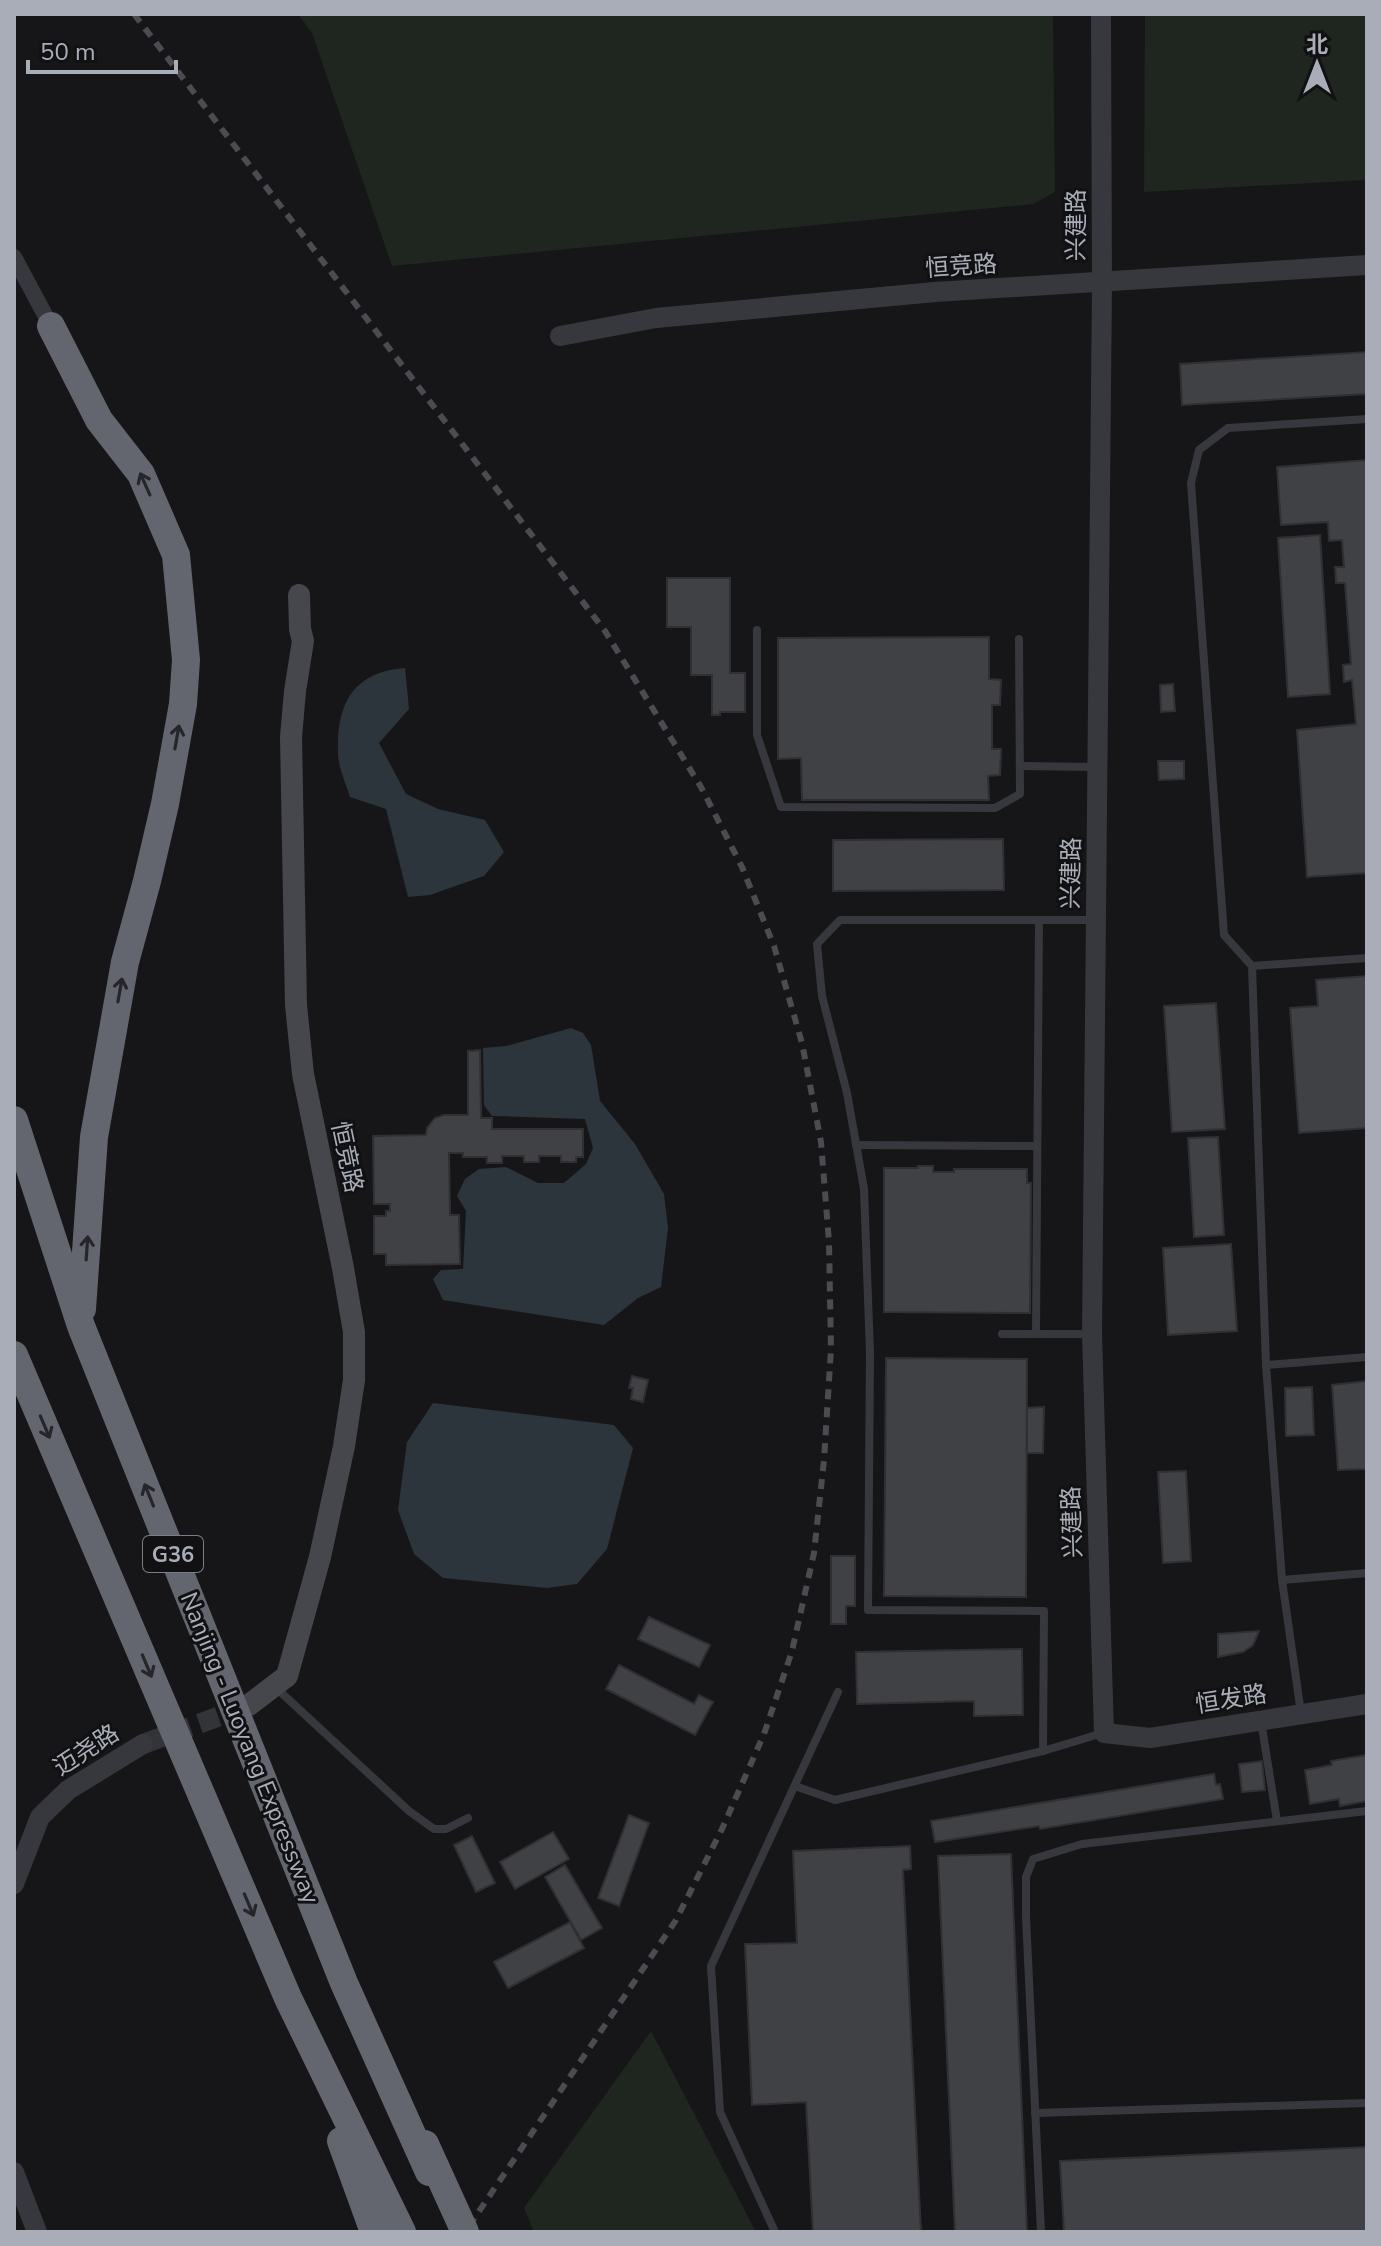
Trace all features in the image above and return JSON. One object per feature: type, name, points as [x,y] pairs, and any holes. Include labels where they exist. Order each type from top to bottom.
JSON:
[{"type":"highway","points":[[51,326],[99,420],[141,474],[176,555],[186,660],[183,704],[165,804],[125,962],[94,1137],[81,1326]]},
{"type":"highway","name":"Nanjing - Luoyang Expressway","points":[[14,1120],[81,1326],[344,1983],[423,2149]]},
{"type":"highway","name":"G36","points":[[14,1355],[288,1998],[402,2232]]},
{"type":"highway","points":[[288,1998],[373,2229]]},
{"type":"highway","points":[[423,2149],[456,2232]]},
{"type":"highway","points":[[423,2149],[465,2232]]},
{"type":"main road","name":"恒竞路","points":[[249,1705],[287,1676],[320,1557],[344,1446],[354,1380],[354,1332],[303,1074],[296,1005],[291,737],[303,641],[299,595]]},
{"type":"street","name":"兴建路","points":[[1101,14],[1102,284],[1092,1334],[1104,1733]]},
{"type":"street","points":[[14,257],[51,326]]},
{"type":"street","name":"恒竞路","points":[[560,336],[656,318],[935,292],[1102,284],[1367,265]]},
{"type":"street","name":"恒发路","points":[[1104,1733],[1150,1738],[1367,1704]]},
{"type":"street","name":"迈尧路","points":[[14,1884],[40,1817],[68,1790],[143,1744]]},
{"type":"street","points":[[14,2172],[37,2232]]},
{"type":"lane","points":[[1301,1714],[1282,1580],[1266,1365],[1252,966],[1224,935],[1191,483],[1199,450],[1228,428],[1367,419]]},
{"type":"lane","points":[[757,630],[757,735],[781,807],[995,808],[1020,794],[1019,639]]},
{"type":"lane","points":[[1020,766],[1098,767]]},
{"type":"lane","points":[[1043,1751],[1044,1611],[868,1610],[870,1353],[864,1189],[847,1093],[822,996],[817,944],[840,920],[1097,920]]},
{"type":"lane","points":[[1036,1334],[1039,920]]},
{"type":"lane","points":[[1252,966],[1367,958]]},
{"type":"lane","points":[[856,1145],[1037,1146]]},
{"type":"lane","points":[[1002,1334],[1092,1334]]},
{"type":"lane","points":[[1266,1365],[1367,1357]]},
{"type":"lane","points":[[1282,1580],[1367,1573]]},
{"type":"lane","points":[[274,1686],[409,1811],[434,1829],[446,1829],[468,1818]]},
{"type":"lane","points":[[775,2232],[720,2112],[711,1966],[838,1692]]},
{"type":"lane","points":[[1261,1720],[1277,1821]]},
{"type":"lane","points":[[795,1786],[835,1800],[1043,1751],[1104,1733]]},
{"type":"lane","points":[[1041,2232],[1026,1917],[1026,1877],[1033,1859],[1082,1844],[1367,1811]]},
{"type":"lane","points":[[1035,2113],[1367,2103]]},
{"type":"shaded area","points":[[298,14],[1053,14],[1055,192],[1033,204],[392,266],[312,33]]},
{"type":"shaded area","points":[[1145,14],[1367,14],[1367,180],[1144,192]]},
{"type":"shaded area","points":[[405,668],[409,709],[379,743],[406,794],[438,809],[485,820],[504,852],[484,876],[430,895],[408,897],[386,809],[350,797],[338,755],[340,721],[351,694],[372,676]]},
{"type":"shaded area","points":[[571,1028],[583,1033],[591,1045],[600,1101],[635,1144],[664,1194],[668,1228],[661,1287],[638,1298],[604,1325],[443,1300],[433,1279],[441,1270],[463,1269],[466,1211],[457,1196],[465,1179],[479,1169],[506,1167],[538,1183],[564,1183],[586,1164],[593,1148],[585,1119],[492,1116],[484,1105],[483,1048],[506,1046]]},
{"type":"shaded area","points":[[433,1403],[614,1425],[633,1448],[607,1549],[577,1584],[547,1588],[443,1578],[414,1554],[398,1510],[407,1442]]},
{"type":"shaded area","points":[[651,2031],[756,2232],[534,2232],[524,2208]]},
{"type":"building","points":[[1367,352],[1367,394],[1182,405],[1180,364]]},
{"type":"building","points":[[1367,460],[1367,873],[1307,877],[1297,730],[1356,724],[1352,680],[1344,682],[1343,665],[1351,664],[1345,583],[1336,583],[1335,567],[1344,567],[1342,540],[1329,541],[1328,522],[1281,525],[1277,467]]},
{"type":"building","points":[[1320,535],[1330,694],[1288,697],[1278,538]]},
{"type":"building","points":[[667,578],[730,578],[730,673],[745,673],[745,712],[712,715],[712,675],[691,675],[691,627],[667,627]]},
{"type":"building","points":[[989,637],[989,679],[1001,680],[1000,705],[992,705],[992,749],[1001,749],[1000,775],[988,776],[989,800],[802,800],[801,758],[778,759],[778,638]]},
{"type":"building","points":[[1173,684],[1175,711],[1161,712],[1160,685]]},
{"type":"building","points":[[1158,761],[1184,761],[1184,779],[1159,780]]},
{"type":"building","points":[[1003,839],[1004,890],[833,891],[833,840]]},
{"type":"building","points":[[1367,976],[1367,1128],[1299,1133],[1290,1008],[1318,1006],[1316,980]]},
{"type":"building","points":[[1216,1003],[1225,1129],[1172,1132],[1164,1006]]},
{"type":"building","points":[[480,1050],[481,1118],[492,1118],[492,1129],[583,1129],[583,1157],[576,1157],[576,1162],[561,1162],[561,1156],[539,1156],[539,1162],[524,1162],[524,1156],[502,1156],[502,1163],[487,1163],[487,1157],[463,1157],[463,1153],[449,1153],[450,1215],[459,1215],[460,1264],[386,1265],[386,1254],[374,1254],[374,1216],[386,1216],[390,1204],[374,1204],[373,1136],[426,1135],[435,1118],[468,1115],[468,1051]]},
{"type":"building","points":[[1218,1137],[1224,1235],[1194,1237],[1188,1138]]},
{"type":"building","points":[[933,1166],[933,1172],[1027,1169],[1027,1183],[1031,1183],[1030,1313],[884,1312],[884,1168]]},
{"type":"building","points":[[1231,1244],[1237,1331],[1168,1335],[1163,1248]]},
{"type":"building","points":[[886,1358],[1027,1359],[1026,1597],[884,1596]]},
{"type":"building","points":[[632,1376],[648,1380],[643,1402],[631,1399],[633,1388],[629,1388]]},
{"type":"building","points":[[1367,1381],[1367,1469],[1338,1470],[1332,1385]]},
{"type":"building","points":[[1312,1387],[1314,1435],[1286,1436],[1285,1388]]},
{"type":"building","points":[[1044,1407],[1043,1453],[1027,1453],[1027,1408]]},
{"type":"building","points":[[1186,1471],[1191,1561],[1163,1563],[1158,1472]]},
{"type":"building","points":[[831,1556],[855,1556],[855,1606],[846,1606],[846,1624],[831,1624]]},
{"type":"building","points":[[649,1617],[710,1645],[699,1667],[638,1639]]},
{"type":"building","points":[[1259,1631],[1253,1645],[1243,1652],[1218,1657],[1218,1634]]},
{"type":"building","points":[[1022,1649],[1023,1715],[974,1716],[974,1701],[857,1704],[856,1652]]},
{"type":"building","points":[[619,1665],[694,1704],[699,1695],[713,1702],[695,1735],[606,1689]]},
{"type":"building","points":[[1367,1755],[1367,1801],[1340,1806],[1339,1799],[1310,1804],[1305,1770],[1332,1765],[1331,1761]]},
{"type":"building","points":[[1262,1761],[1265,1790],[1242,1792],[1239,1764]]},
{"type":"building","points":[[1214,1774],[1223,1799],[1040,1829],[1039,1826],[935,1842],[931,1821]]},
{"type":"building","points":[[629,1815],[649,1823],[619,1906],[598,1898]]},
{"type":"building","points":[[553,1832],[569,1859],[515,1889],[500,1862]]},
{"type":"building","points":[[472,1836],[495,1883],[476,1892],[454,1845]]},
{"type":"building","points":[[910,1846],[911,1869],[903,1870],[921,2232],[813,2232],[806,2102],[752,2105],[745,1944],[797,1943],[793,1851]]},
{"type":"building","points":[[1011,1854],[1027,2232],[955,2232],[938,1856]]},
{"type":"building","points":[[565,1865],[602,1928],[581,1940],[545,1877]]},
{"type":"building","points":[[570,1922],[584,1948],[508,1988],[494,1962]]},
{"type":"building","points":[[1367,2147],[1367,2232],[1064,2232],[1060,2161]]},
{"type":"tunnel","points":[[143,1744],[245,1707]]},
{"type":"railway","points":[[134,14],[605,631],[701,787],[742,867],[774,946],[802,1043],[821,1142],[829,1242],[831,1349],[814,1553],[792,1651],[764,1734],[722,1829],[676,1920],[465,2232]]}]
